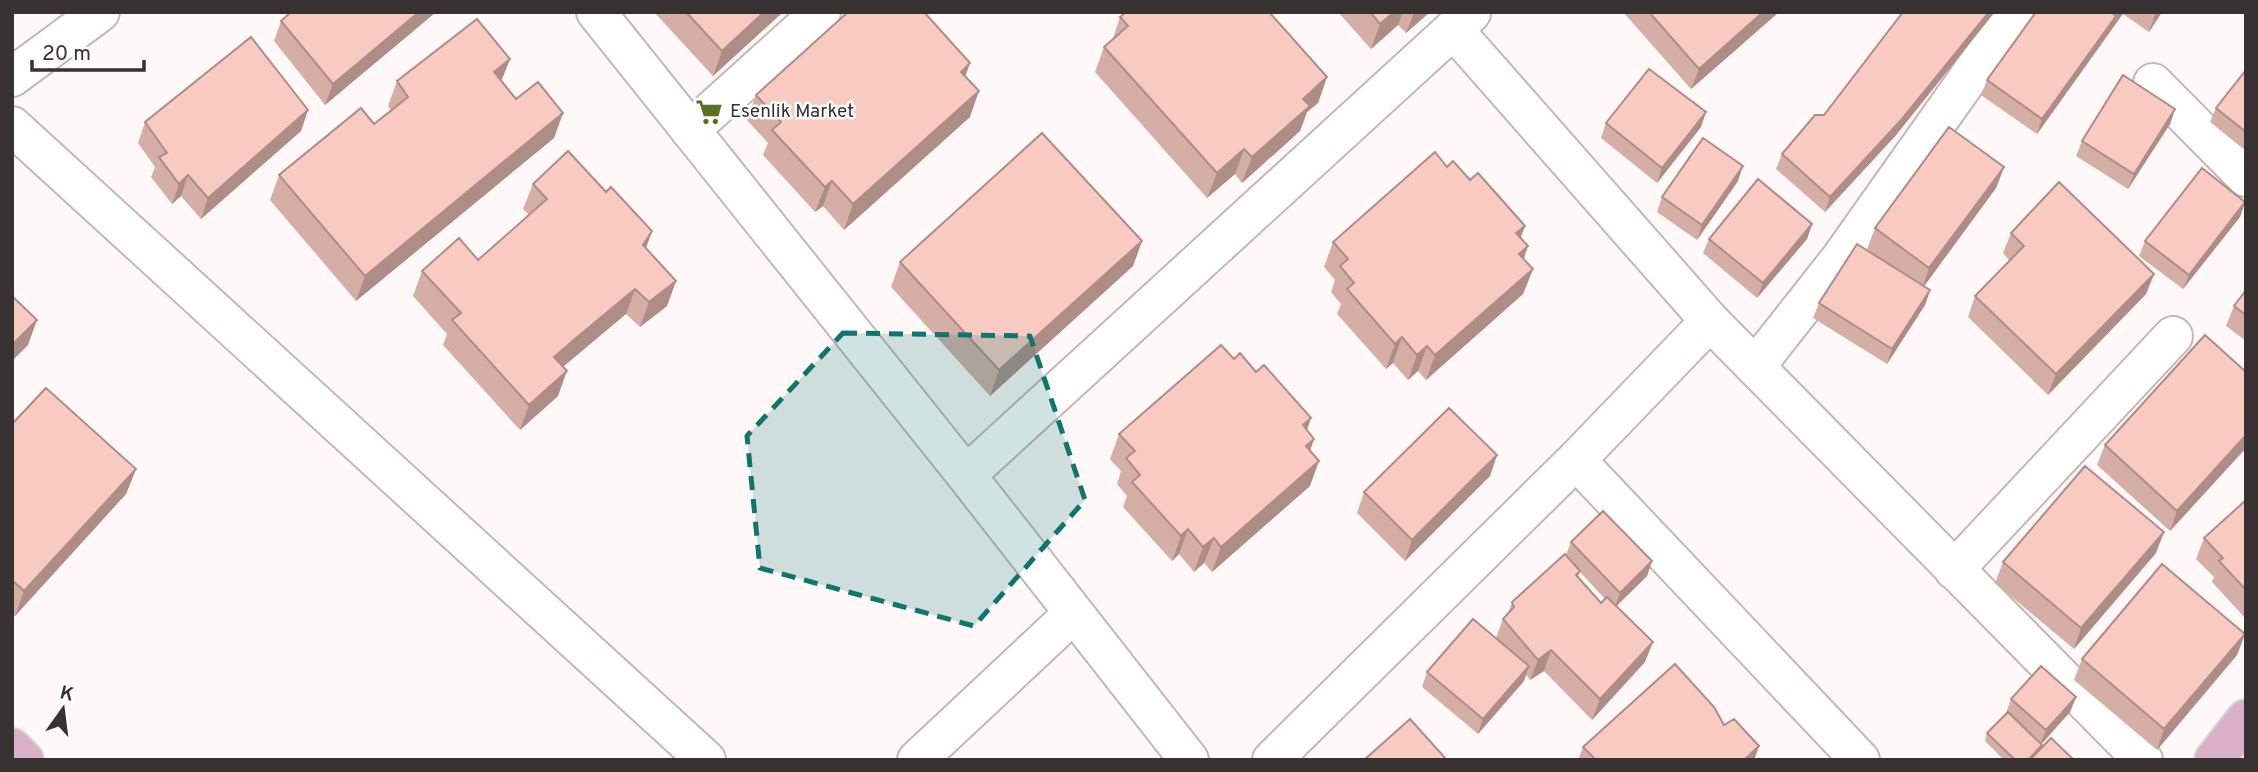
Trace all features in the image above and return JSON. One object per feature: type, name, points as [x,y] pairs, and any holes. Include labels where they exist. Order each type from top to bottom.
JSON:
[{"type":"main road","points":[[2214,760],[2246,719]]},
{"type":"main road","points":[[12,748],[24,760]]},
{"type":"street","points":[[12,77],[100,12]]},
{"type":"street","points":[[596,12],[966,475],[1189,760]]},
{"type":"street","points":[[690,131],[821,12]]},
{"type":"street","points":[[1755,367],[1841,258],[2015,12]]},
{"type":"street","points":[[966,475],[1462,21],[1710,321],[2143,760]]},
{"type":"street","points":[[2153,83],[2246,177]]},
{"type":"street","points":[[12,125],[706,760]]},
{"type":"street","points":[[1272,760],[1576,460],[1710,321]]},
{"type":"street","points":[[1954,569],[2173,336]]},
{"type":"street","points":[[1576,460],[1860,760]]},
{"type":"street","points":[[917,760],[1074,613]]},
{"type":"highlighted area","points":[[843,333],[1030,336],[1085,500],[974,626],[760,568],[747,436]]},
{"type":"building","points":[[291,12],[419,12],[333,84],[281,21]]},
{"type":"building","points":[[686,12],[764,12],[722,51]]},
{"type":"building","points":[[848,12],[924,12],[970,63],[961,72],[979,91],[853,204],[832,181],[825,187],[772,130],[781,122],[756,95]]},
{"type":"building","points":[[1126,12],[1269,12],[1327,77],[1303,99],[1310,106],[1252,157],[1244,149],[1217,173],[1104,47],[1128,26],[1120,17]]},
{"type":"building","points":[[1370,12],[1394,12],[1380,24]]},
{"type":"building","points":[[1649,12],[1763,12],[1699,69]]},
{"type":"building","points":[[1903,12],[1989,12],[1902,119],[1830,197],[1782,154],[1815,115],[1824,115]]},
{"type":"building","points":[[2036,12],[2110,12],[2116,16],[2042,119],[1987,80]]},
{"type":"building","points":[[477,19],[510,59],[494,72],[516,99],[538,82],[563,113],[365,276],[279,175],[361,108],[374,124],[408,97],[397,81]]},
{"type":"building","points":[[251,37],[308,110],[208,198],[188,175],[179,184],[159,157],[167,153],[145,122]]},
{"type":"building","points":[[1649,69],[1706,112],[1662,168],[1606,123]]},
{"type":"building","points":[[2246,70],[2246,132],[2216,108]]},
{"type":"building","points":[[2123,75],[2175,109],[2134,174],[2082,141]]},
{"type":"building","points":[[1949,127],[2004,167],[1929,268],[1875,228]]},
{"type":"building","points":[[1042,133],[1142,241],[999,370],[900,262]]},
{"type":"building","points":[[1703,138],[1743,166],[1702,225],[1662,197]]},
{"type":"building","points":[[568,151],[606,192],[611,187],[652,231],[643,245],[676,281],[649,302],[635,289],[576,338],[554,357],[567,371],[529,405],[452,320],[461,313],[422,271],[459,238],[478,260],[547,199],[533,184]]},
{"type":"building","points":[[1435,152],[1447,167],[1453,161],[1470,180],[1478,173],[1525,226],[1516,233],[1528,246],[1519,254],[1533,269],[1435,355],[1427,346],[1417,355],[1402,337],[1395,344],[1347,289],[1354,283],[1340,266],[1348,259],[1333,242]]},
{"type":"building","points":[[2202,168],[2245,202],[2189,275],[2145,241]]},
{"type":"building","points":[[1758,179],[1812,224],[1763,283],[1709,239]]},
{"type":"building","points":[[2059,182],[2154,274],[2056,374],[1975,296],[2024,246],[2011,233]]},
{"type":"building","points":[[1857,244],[1930,290],[1892,349],[1819,303]]},
{"type":"building","points":[[2246,290],[2246,315],[2234,306]]},
{"type":"building","points":[[12,296],[37,320],[12,345]]},
{"type":"building","points":[[2205,335],[2246,372],[2246,435],[2177,511],[2105,445]]},
{"type":"building","points":[[1221,345],[1234,359],[1240,353],[1256,372],[1264,365],[1311,418],[1303,425],[1314,439],[1306,446],[1319,461],[1221,547],[1214,538],[1203,547],[1188,529],[1181,536],[1132,482],[1140,475],[1126,458],[1135,451],[1119,434]]},
{"type":"building","points":[[46,388],[136,469],[24,591],[12,580],[12,424]]},
{"type":"building","points":[[1449,408],[1497,455],[1412,540],[1364,492]]},
{"type":"building","points":[[2085,466],[2164,532],[2081,628],[2003,562]]},
{"type":"building","points":[[2246,500],[2246,590],[2219,561],[2223,558],[2204,538]]},
{"type":"building","points":[[1603,511],[1652,561],[1620,593],[1571,542]]},
{"type":"building","points":[[1565,554],[1580,571],[1576,575],[1601,603],[1607,597],[1653,642],[1600,699],[1551,650],[1538,660],[1503,619],[1514,607],[1512,602]]},
{"type":"building","points":[[2162,564],[2245,634],[2164,729],[2082,659]]},
{"type":"building","points":[[1473,619],[1529,666],[1483,719],[1427,672]]},
{"type":"building","points":[[1675,664],[1714,707],[1724,725],[1734,719],[1759,746],[1744,760],[1596,760],[1583,747]]},
{"type":"building","points":[[2041,666],[2076,697],[2046,730],[2011,699]]},
{"type":"building","points":[[2008,712],[2042,745],[2028,760],[2015,760],[1987,733]]},
{"type":"building","points":[[1410,719],[1447,760],[1364,760]]},
{"type":"building","points":[[2051,738],[2074,760],[2030,760]]},
{"type":"place","name":"Esenlik Market","points":[[709,112]]}]
